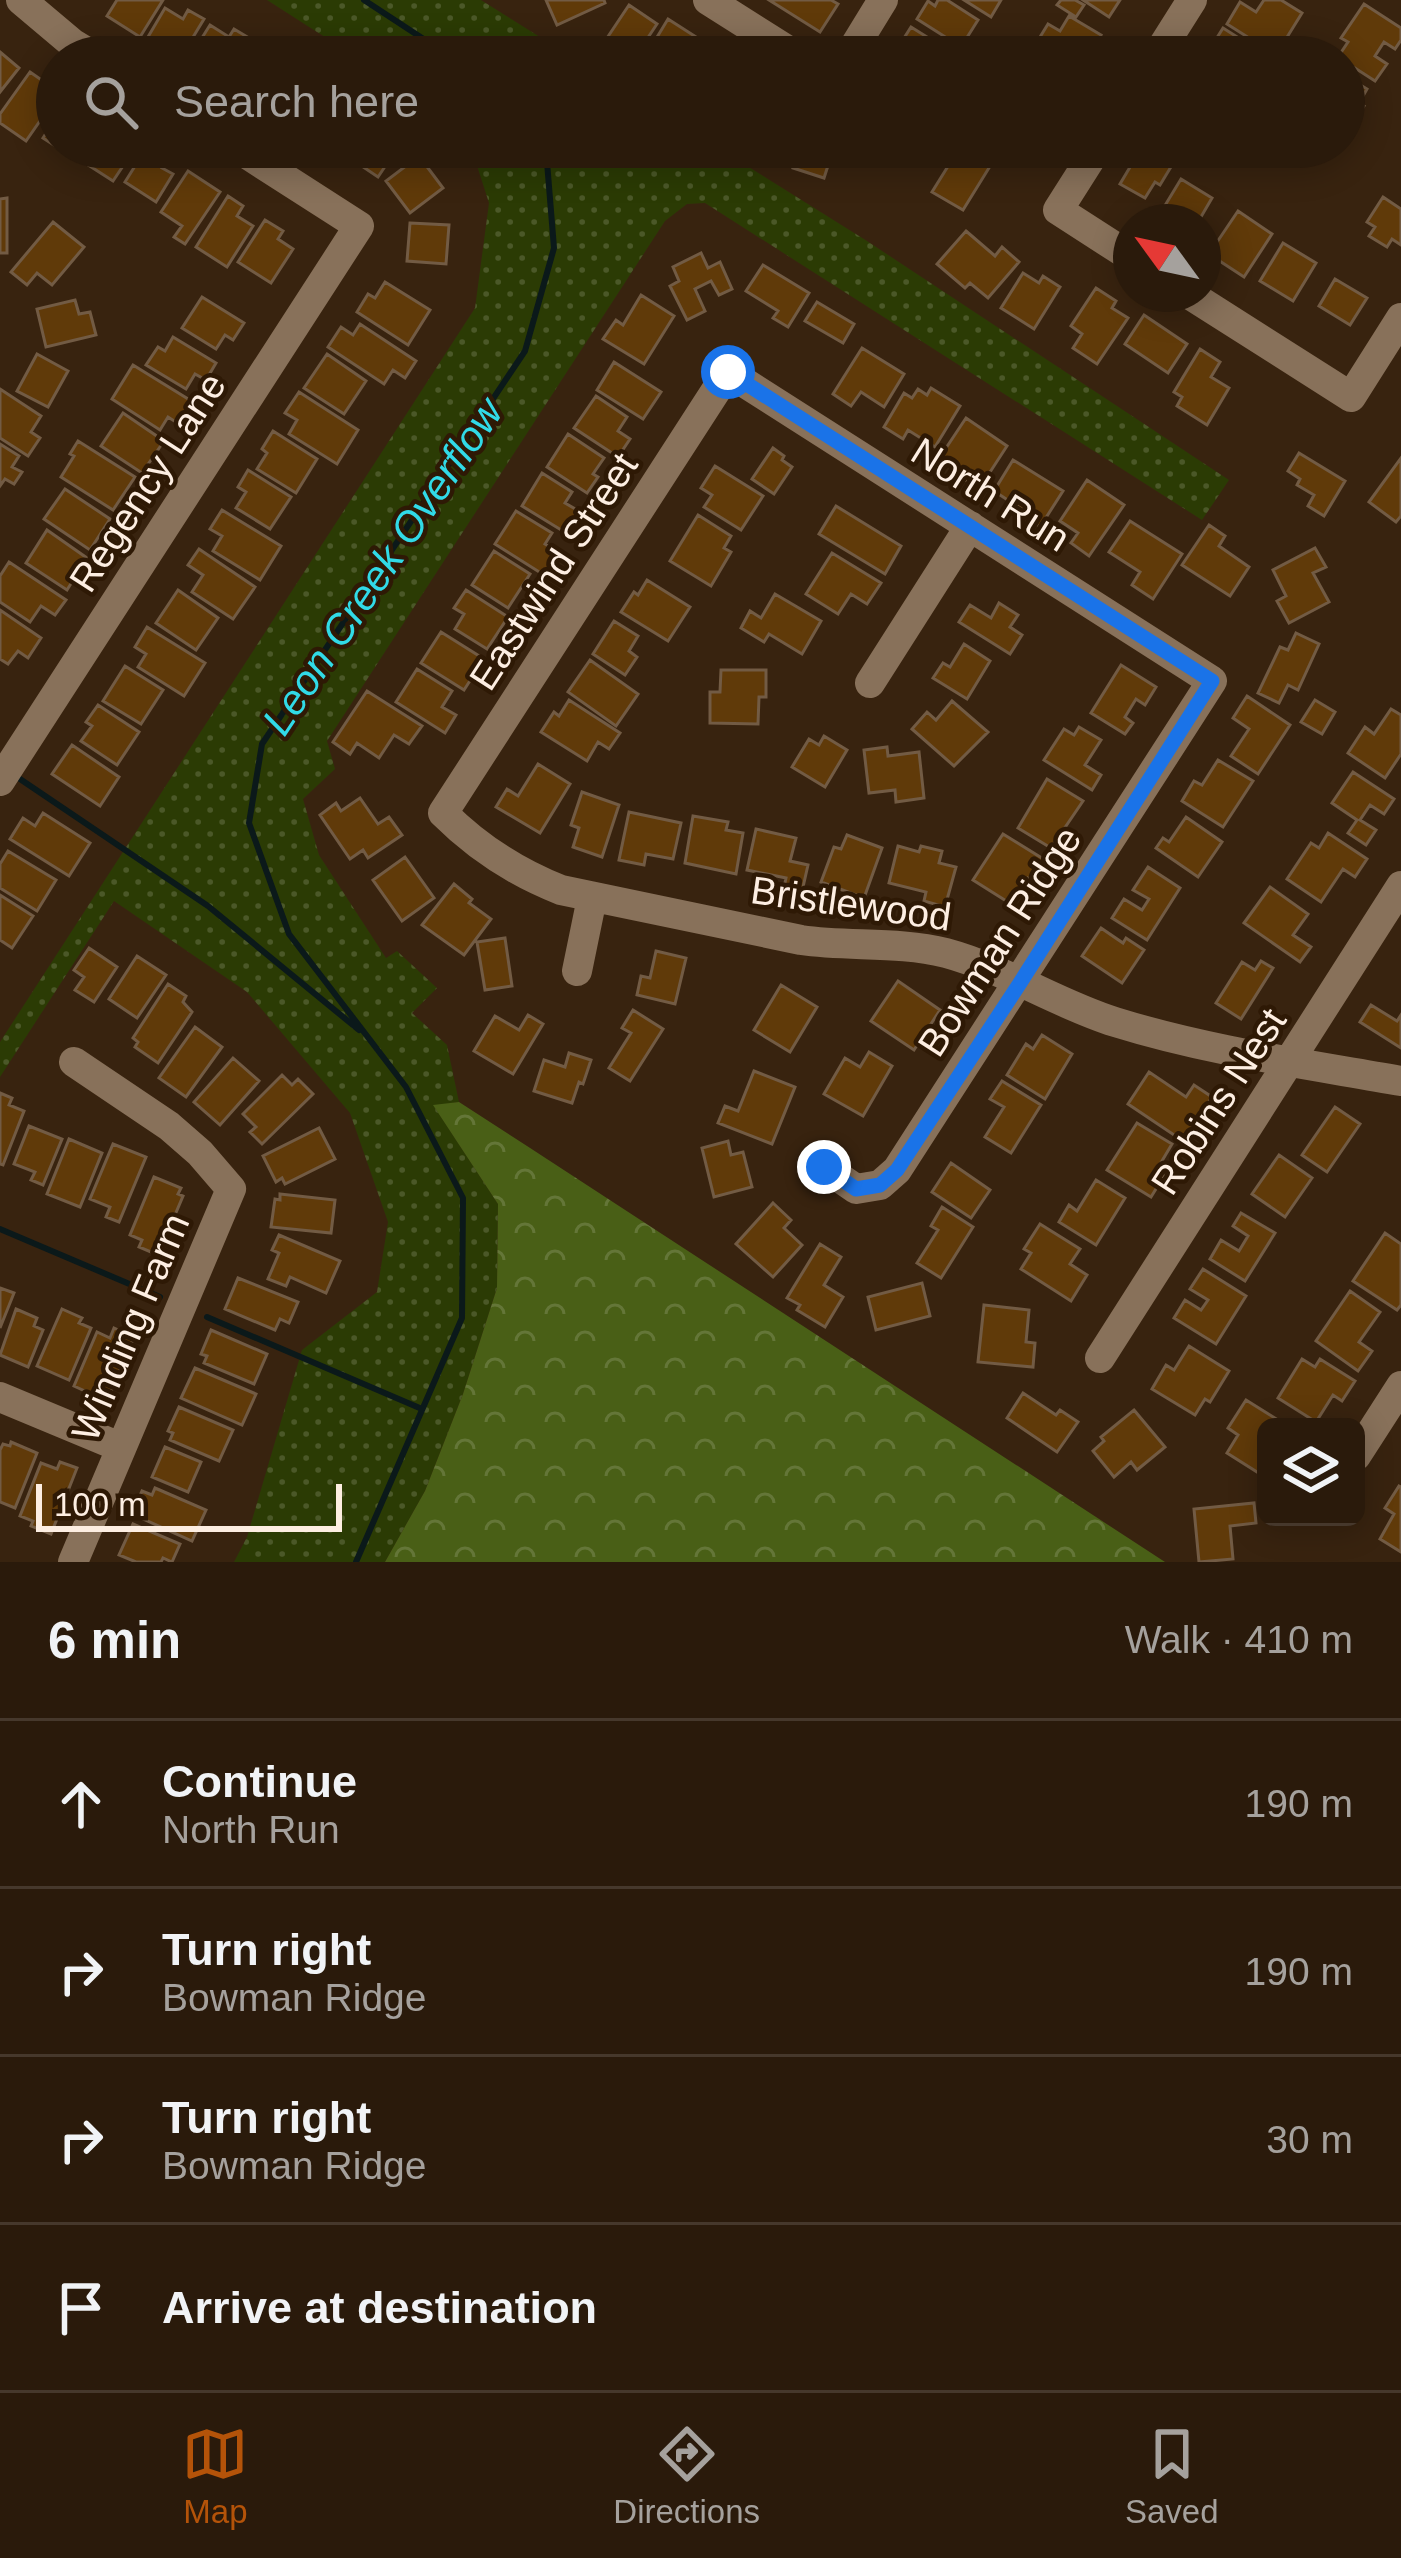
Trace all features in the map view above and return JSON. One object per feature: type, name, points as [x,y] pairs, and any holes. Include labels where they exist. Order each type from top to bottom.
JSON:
[{"type":"street","points":[[21,0],[64,36]]},
{"type":"street","points":[[708,0],[765,36]]},
{"type":"street","points":[[861,36],[884,0]]},
{"type":"street","points":[[1169,36],[1192,0]]},
{"type":"street","name":"Regency Lane","points":[[0,782],[359,226],[269,168]]},
{"type":"street","points":[[1085,168],[1058,210],[1113,245]]},
{"type":"street","points":[[1218,312],[1351,397],[1401,318]]},
{"type":"street","name":"North Run","points":[[728,372],[1212,681]]},
{"type":"street","name":"Eastwind Street","points":[[443,813],[728,372]]},
{"type":"street","points":[[870,682],[970,526]]},
{"type":"street","name":"Bowman Ridge","points":[[824,1167],[856,1189],[880,1185],[897,1170],[1212,681]]},
{"type":"street","name":"Bristlewood","points":[[443,813],[509,867],[592,898],[801,940],[922,948],[976,963],[1110,1021],[1192,1044],[1401,1081]]},
{"type":"street","name":"Robins Nest","points":[[1100,1358],[1401,886]]},
{"type":"street","points":[[577,971],[592,898]]},
{"type":"street","name":"Winding Farm","points":[[73,1562],[231,1189],[169,1126],[74,1062]]},
{"type":"street","points":[[1365,1442],[1401,1386]]},
{"type":"street","points":[[0,1396],[120,1447]]},
{"type":"green space","points":[[267,0],[481,0],[538,36],[323,36]]},
{"type":"green space","points":[[478,168],[751,168],[1229,480],[1202,520],[705,203],[687,204],[665,221],[327,741],[335,769],[303,799],[319,855],[386,958],[397,951],[437,988],[412,1013],[447,1045],[459,1102],[434,1106],[498,1204],[497,1288],[425,1491],[385,1562],[234,1562],[247,1537],[302,1350],[377,1292],[388,1222],[350,1113],[247,992],[114,901],[0,1077],[0,1042],[475,308],[489,203]]},
{"type":"green space","points":[[459,1102],[1165,1562],[385,1562],[425,1491],[497,1288],[498,1204],[433,1105]]},
{"type":"building","points":[[117,0],[163,0],[141,36],[107,16]]},
{"type":"building","points":[[546,0],[604,0],[605,3],[557,25]]},
{"type":"building","points":[[769,0],[831,0],[838,4],[820,32]]},
{"type":"building","points":[[938,0],[947,0],[978,20],[968,36],[944,36],[917,19],[928,1],[935,6]]},
{"type":"building","points":[[964,0],[1001,0],[991,17]]},
{"type":"building","points":[[1061,0],[1084,5],[1076,17],[1057,5]]},
{"type":"building","points":[[1083,0],[1120,0],[1109,17]]},
{"type":"building","points":[[1264,0],[1281,0],[1302,13],[1288,36],[1246,36],[1227,24],[1240,2],[1256,12]]},
{"type":"building","points":[[1364,4],[1401,28],[1395,49],[1384,42],[1375,56],[1387,64],[1375,81],[1365,75],[1365,36],[1342,36]]},
{"type":"building","points":[[629,5],[657,24],[649,36],[608,36]]},
{"type":"building","points":[[165,8],[183,19],[188,10],[204,19],[194,36],[149,36]]},
{"type":"building","points":[[1069,16],[1101,35],[1041,36],[1048,24],[1060,31]]},
{"type":"building","points":[[668,19],[694,36],[658,36]]},
{"type":"building","points":[[210,25],[227,36],[203,36]]},
{"type":"building","points":[[911,27],[925,36],[905,36]]},
{"type":"building","points":[[0,52],[19,68],[0,92]]},
{"type":"building","points":[[30,72],[36,76],[36,127],[26,141],[0,123],[0,114]]},
{"type":"building","points":[[93,168],[122,168],[113,181]]},
{"type":"building","points":[[134,168],[162,168],[173,174],[156,202],[125,182]]},
{"type":"building","points":[[403,168],[428,168],[443,188],[410,213],[386,181]]},
{"type":"building","points":[[793,168],[827,168],[824,178]]},
{"type":"building","points":[[947,168],[989,168],[963,210],[932,192]]},
{"type":"building","points":[[1130,168],[1170,168],[1145,198],[1120,184]]},
{"type":"building","points":[[188,171],[220,192],[185,244],[174,237],[182,226],[161,212]]},
{"type":"building","points":[[1181,179],[1212,198],[1208,204],[1166,204]]},
{"type":"building","points":[[228,196],[243,206],[237,216],[253,226],[227,267],[196,247]]},
{"type":"building","points":[[1383,197],[1401,209],[1401,245],[1392,239],[1387,247],[1369,236],[1375,227],[1367,222]]},
{"type":"building","points":[[7,198],[7,253],[0,253],[0,199]]},
{"type":"building","points":[[1238,211],[1272,234],[1244,277],[1221,262],[1221,236]]},
{"type":"building","points":[[265,220],[283,231],[278,239],[293,249],[271,283],[238,262]]},
{"type":"building","points":[[53,222],[84,247],[52,285],[37,273],[27,285],[11,272]]},
{"type":"building","points":[[410,223],[449,225],[446,264],[407,261]]},
{"type":"building","points":[[966,231],[995,256],[1002,247],[1019,262],[988,298],[970,283],[965,288],[937,264]]},
{"type":"building","points":[[1283,243],[1316,263],[1293,301],[1260,281]]},
{"type":"building","points":[[701,253],[708,268],[720,262],[732,289],[719,295],[711,281],[695,289],[705,311],[687,320],[670,286],[679,281],[673,267]]},
{"type":"building","points":[[763,265],[809,293],[788,327],[773,318],[778,311],[746,291]]},
{"type":"building","points":[[1023,273],[1039,283],[1043,276],[1060,287],[1034,329],[1001,308]]},
{"type":"building","points":[[1335,279],[1367,298],[1350,325],[1319,306]]},
{"type":"building","points":[[385,282],[430,310],[408,345],[357,312],[368,294],[375,298]]},
{"type":"building","points":[[1096,288],[1113,299],[1113,312],[1128,318],[1097,364],[1073,348],[1082,334],[1071,326]]},
{"type":"building","points":[[641,295],[674,316],[644,364],[603,339],[616,320],[623,325]]},
{"type":"building","points":[[202,297],[244,323],[233,340],[225,335],[216,349],[182,328]]},
{"type":"building","points":[[75,300],[79,314],[90,312],[96,335],[46,347],[37,309]]},
{"type":"building","points":[[817,302],[854,324],[843,343],[805,321]]},
{"type":"building","points":[[1144,315],[1187,344],[1168,373],[1125,344]]},
{"type":"building","points":[[360,324],[416,361],[405,378],[393,370],[384,384],[328,347],[341,327],[353,335]]},
{"type":"building","points":[[173,337],[216,363],[206,380],[195,374],[186,389],[146,365],[158,347],[165,351]]},
{"type":"building","points":[[862,348],[904,374],[884,407],[861,392],[851,406],[833,394]]},
{"type":"building","points":[[1200,349],[1220,362],[1211,377],[1229,388],[1207,425],[1177,406],[1182,397],[1174,392]]},
{"type":"building","points":[[37,354],[68,371],[48,407],[17,391]]},
{"type":"building","points":[[327,354],[366,381],[344,414],[304,388]]},
{"type":"building","points":[[614,362],[661,392],[643,419],[597,390]]},
{"type":"building","points":[[133,365],[193,402],[179,424],[168,417],[160,430],[112,399]]},
{"type":"building","points":[[931,388],[960,406],[935,447],[908,430],[903,439],[884,427],[904,393],[912,398],[918,389],[927,395]]},
{"type":"building","points":[[0,389],[41,416],[31,432],[40,438],[28,456],[0,438]]},
{"type":"building","points":[[299,392],[358,430],[337,464],[289,434],[297,420],[285,413]]},
{"type":"building","points":[[596,396],[627,417],[618,431],[630,439],[618,457],[574,428]]},
{"type":"building","points":[[123,413],[164,441],[142,473],[101,446]]},
{"type":"building","points":[[966,418],[1007,446],[979,489],[940,457]]},
{"type":"building","points":[[273,431],[317,459],[296,493],[257,469]]},
{"type":"building","points":[[568,434],[604,458],[587,493],[547,467]]},
{"type":"building","points":[[78,441],[135,477],[113,510],[61,477]]},
{"type":"building","points":[[0,444],[19,456],[12,467],[22,472],[14,484],[5,479],[0,486]]},
{"type":"building","points":[[773,448],[792,467],[774,494],[752,479]]},
{"type":"building","points":[[1299,453],[1345,481],[1324,516],[1308,506],[1314,495],[1297,485],[1300,479],[1288,471]]},
{"type":"building","points":[[1401,458],[1401,516],[1396,522],[1369,502]]},
{"type":"building","points":[[1013,460],[1063,491],[1040,527],[994,491]]},
{"type":"building","points":[[715,466],[763,496],[741,530],[704,507],[712,495],[701,488]]},
{"type":"building","points":[[248,470],[291,497],[270,529],[236,508],[246,492],[238,487]]},
{"type":"building","points":[[542,473],[572,492],[565,503],[584,514],[571,536],[522,506]]},
{"type":"building","points":[[1087,480],[1124,505],[1089,556],[1071,543],[1078,533],[1060,521]]},
{"type":"building","points":[[65,489],[110,519],[90,550],[44,519]]},
{"type":"building","points":[[836,506],[901,546],[885,574],[819,534]]},
{"type":"building","points":[[222,510],[281,546],[260,580],[213,551],[222,536],[210,529]]},
{"type":"building","points":[[516,511],[552,533],[545,544],[558,552],[544,575],[495,544]]},
{"type":"building","points":[[698,515],[731,536],[724,548],[731,552],[711,586],[670,561]]},
{"type":"building","points":[[1130,521],[1182,554],[1153,599],[1132,585],[1140,572],[1109,552]]},
{"type":"building","points":[[1209,525],[1225,536],[1219,546],[1249,567],[1230,596],[1182,565]]},
{"type":"building","points":[[47,530],[87,558],[67,590],[26,563]]},
{"type":"building","points":[[1315,548],[1326,567],[1313,573],[1329,602],[1289,623],[1277,601],[1286,596],[1273,570]]},
{"type":"building","points":[[199,549],[255,587],[233,619],[192,592],[203,575],[188,565]]},
{"type":"building","points":[[494,551],[530,574],[508,608],[472,585]]},
{"type":"building","points":[[832,553],[881,583],[867,604],[851,594],[838,614],[806,594]]},
{"type":"building","points":[[9,562],[66,600],[55,615],[41,606],[30,622],[0,602],[0,576]]},
{"type":"building","points":[[647,580],[690,607],[668,641],[621,612]]},
{"type":"building","points":[[178,590],[218,618],[196,650],[156,623]]},
{"type":"building","points":[[466,590],[508,617],[487,649],[455,629],[464,614],[454,608]]},
{"type":"building","points":[[775,594],[821,621],[802,654],[769,634],[764,642],[741,628],[750,611],[761,618]]},
{"type":"building","points":[[999,603],[1018,615],[1010,627],[1022,635],[1010,654],[959,622],[970,605],[991,618]]},
{"type":"building","points":[[0,610],[41,638],[28,658],[18,651],[8,664],[0,659]]},
{"type":"building","points":[[614,621],[638,636],[629,651],[637,657],[625,675],[593,654]]},
{"type":"building","points":[[147,627],[205,663],[184,696],[138,667],[146,654],[135,647]]},
{"type":"building","points":[[441,632],[484,659],[464,690],[421,663]]},
{"type":"building","points":[[1296,633],[1319,644],[1298,690],[1288,685],[1279,703],[1258,693],[1280,647],[1288,650]]},
{"type":"building","points":[[964,644],[990,661],[967,699],[933,678],[943,663],[950,667]]},
{"type":"building","points":[[590,660],[638,694],[616,726],[568,692]]},
{"type":"building","points":[[1121,665],[1156,687],[1145,705],[1136,699],[1125,717],[1133,723],[1125,734],[1091,713]]},
{"type":"building","points":[[125,666],[163,690],[141,724],[103,701]]},
{"type":"building","points":[[417,669],[452,691],[442,707],[456,715],[445,733],[396,702]]},
{"type":"building","points":[[721,670],[766,670],[766,697],[759,697],[758,724],[710,723],[710,692],[720,692]]},
{"type":"building","points":[[367,691],[422,726],[409,744],[394,735],[379,758],[357,743],[350,754],[333,742]]},
{"type":"building","points":[[1247,696],[1290,725],[1258,774],[1231,756],[1249,729],[1233,718]]},
{"type":"building","points":[[569,700],[620,733],[609,749],[598,742],[587,761],[541,732]]},
{"type":"building","points":[[1315,700],[1335,712],[1322,734],[1301,722]]},
{"type":"building","points":[[952,701],[988,732],[954,766],[912,729],[927,712],[936,720]]},
{"type":"building","points":[[98,705],[139,732],[117,765],[81,741]]},
{"type":"building","points":[[1391,709],[1401,715],[1401,754],[1385,778],[1348,753],[1365,727],[1374,734]]},
{"type":"building","points":[[1079,727],[1101,740],[1085,765],[1101,775],[1092,790],[1044,760],[1064,729],[1074,735]]},
{"type":"building","points":[[824,736],[847,750],[825,787],[792,767],[809,739],[819,745]]},
{"type":"building","points":[[72,745],[119,777],[100,806],[52,774]]},
{"type":"building","points":[[887,747],[888,756],[919,752],[924,798],[896,802],[895,790],[869,793],[864,750]]},
{"type":"building","points":[[1218,760],[1253,781],[1223,827],[1182,801],[1194,781],[1202,785]]},
{"type":"building","points":[[538,764],[570,784],[540,833],[496,807],[507,789],[518,796]]},
{"type":"building","points":[[1353,772],[1394,799],[1384,814],[1370,805],[1360,820],[1376,830],[1366,845],[1348,833],[1357,820],[1332,803]]},
{"type":"building","points":[[1047,779],[1083,801],[1051,848],[1018,828]]},
{"type":"building","points":[[582,792],[619,805],[602,857],[573,847],[579,828],[571,825]]},
{"type":"building","points":[[360,798],[378,824],[389,817],[402,835],[368,858],[363,850],[350,859],[320,815],[336,803],[341,811]]},
{"type":"building","points":[[629,812],[681,823],[673,859],[646,854],[644,865],[619,860]]},
{"type":"building","points":[[43,813],[90,843],[69,876],[10,839],[23,818],[35,826]]},
{"type":"building","points":[[693,816],[728,822],[726,830],[743,833],[736,874],[685,863]]},
{"type":"building","points":[[1186,817],[1222,842],[1198,877],[1156,848],[1163,838],[1169,842]]},
{"type":"building","points":[[756,829],[796,838],[790,861],[808,865],[801,896],[783,892],[786,878],[747,870]]},
{"type":"building","points":[[1328,833],[1367,859],[1355,877],[1343,869],[1321,902],[1287,879],[1311,843],[1319,848]]},
{"type":"building","points":[[1003,834],[1045,860],[1011,904],[973,880]]},
{"type":"building","points":[[847,835],[882,848],[864,898],[821,882],[834,847],[841,849]]},
{"type":"building","points":[[898,846],[942,851],[939,863],[956,867],[945,907],[924,901],[926,892],[889,883]]},
{"type":"building","points":[[8,851],[56,880],[37,911],[0,888],[0,864]]},
{"type":"building","points":[[405,857],[434,898],[402,921],[373,880]]},
{"type":"building","points":[[1148,867],[1180,888],[1147,940],[1112,918],[1124,899],[1142,910],[1149,899],[1133,890]]},
{"type":"building","points":[[454,884],[491,919],[464,955],[422,925]]},
{"type":"building","points":[[1270,887],[1308,914],[1293,935],[1311,947],[1300,962],[1244,923]]},
{"type":"building","points":[[0,895],[33,916],[12,948],[0,940]]},
{"type":"building","points":[[1101,928],[1144,950],[1122,983],[1082,956]]},
{"type":"building","points":[[505,938],[512,986],[485,990],[477,942]]},
{"type":"building","points":[[89,948],[117,967],[94,1002],[75,990],[84,977],[74,970]]},
{"type":"building","points":[[656,951],[686,958],[675,1004],[637,995],[641,976],[650,978]]},
{"type":"building","points":[[137,956],[166,975],[137,1018],[109,999]]},
{"type":"building","points":[[1261,961],[1273,968],[1241,1019],[1216,1003],[1242,962],[1255,970]]},
{"type":"building","points":[[898,981],[940,1010],[914,1050],[871,1021]]},
{"type":"building","points":[[168,984],[186,996],[183,1002],[192,1012],[158,1063],[135,1047],[138,1042],[133,1038]]},
{"type":"building","points":[[781,985],[817,1007],[790,1052],[754,1030]]},
{"type":"building","points":[[1371,1005],[1397,1021],[1401,1015],[1401,1048],[1360,1022]]},
{"type":"building","points":[[633,1010],[663,1029],[630,1081],[609,1068],[631,1033],[622,1028]]},
{"type":"building","points":[[528,1015],[543,1024],[513,1074],[474,1051],[495,1016],[519,1030]]},
{"type":"building","points":[[195,1027],[222,1047],[186,1097],[159,1078]]},
{"type":"building","points":[[1042,1035],[1072,1054],[1045,1099],[1007,1075],[1026,1044],[1033,1049]]},
{"type":"building","points":[[869,1052],[892,1066],[863,1116],[824,1094],[845,1058],[860,1067]]},
{"type":"building","points":[[569,1053],[591,1060],[572,1103],[534,1091],[544,1060],[565,1067]]},
{"type":"building","points":[[233,1058],[259,1081],[220,1125],[194,1102]]},
{"type":"building","points":[[754,1071],[795,1087],[772,1144],[718,1123],[725,1106],[738,1111]]},
{"type":"building","points":[[1149,1072],[1186,1097],[1194,1085],[1212,1097],[1183,1141],[1128,1104]]},
{"type":"building","points":[[282,1075],[292,1085],[298,1079],[313,1094],[262,1144],[250,1132],[256,1127],[243,1114]]},
{"type":"building","points":[[1002,1081],[1041,1105],[1011,1153],[985,1137],[1004,1107],[990,1099]]},
{"type":"building","points":[[0,1093],[12,1098],[9,1105],[24,1111],[3,1165],[0,1164]]},
{"type":"building","points":[[1335,1107],[1360,1124],[1327,1172],[1302,1155]]},
{"type":"building","points":[[1137,1123],[1172,1144],[1156,1171],[1164,1176],[1151,1197],[1107,1170]]},
{"type":"building","points":[[29,1126],[62,1139],[43,1185],[31,1180],[35,1172],[14,1164]]},
{"type":"building","points":[[319,1128],[335,1159],[285,1184],[282,1178],[276,1182],[263,1156]]},
{"type":"building","points":[[69,1139],[102,1153],[80,1207],[47,1194]]},
{"type":"building","points":[[728,1141],[731,1155],[743,1152],[752,1187],[714,1197],[702,1148]]},
{"type":"building","points":[[113,1144],[146,1157],[119,1222],[106,1217],[110,1207],[90,1199]]},
{"type":"building","points":[[1279,1155],[1312,1178],[1285,1217],[1252,1194]]},
{"type":"building","points":[[951,1163],[990,1190],[971,1218],[932,1192]]},
{"type":"building","points":[[154,1177],[181,1188],[178,1194],[183,1196],[158,1255],[139,1247],[142,1240],[130,1235]]},
{"type":"building","points":[[1096,1180],[1125,1198],[1096,1245],[1059,1222],[1069,1205],[1077,1211]]},
{"type":"building","points":[[280,1194],[335,1200],[331,1233],[271,1227]]},
{"type":"building","points":[[773,1203],[791,1220],[784,1228],[802,1245],[773,1277],[736,1244]]},
{"type":"building","points":[[942,1207],[973,1227],[941,1278],[917,1263],[938,1230],[931,1226]]},
{"type":"building","points":[[1241,1213],[1275,1233],[1245,1281],[1210,1259],[1221,1240],[1239,1251],[1248,1236],[1233,1226]]},
{"type":"building","points":[[1040,1224],[1080,1249],[1070,1264],[1087,1275],[1071,1301],[1021,1269],[1031,1253],[1024,1249]]},
{"type":"building","points":[[1385,1233],[1401,1244],[1401,1305],[1397,1310],[1353,1281]]},
{"type":"building","points":[[279,1235],[340,1261],[326,1293],[290,1277],[286,1286],[268,1279],[279,1253],[272,1250]]},
{"type":"building","points":[[820,1244],[841,1257],[824,1285],[843,1297],[825,1327],[787,1298]]},
{"type":"building","points":[[1203,1269],[1246,1296],[1216,1344],[1174,1318],[1185,1300],[1201,1310],[1208,1300],[1190,1289]]},
{"type":"building","points":[[238,1278],[298,1302],[289,1323],[280,1319],[275,1330],[225,1309]]},
{"type":"building","points":[[922,1283],[930,1316],[876,1330],[868,1297]]},
{"type":"building","points":[[0,1288],[14,1293],[0,1328]]},
{"type":"building","points":[[1350,1291],[1380,1312],[1359,1342],[1372,1351],[1358,1371],[1316,1341]]},
{"type":"building","points":[[984,1305],[1029,1310],[1026,1342],[1035,1343],[1033,1367],[978,1362]]},
{"type":"building","points":[[16,1309],[37,1318],[34,1326],[43,1330],[28,1367],[0,1355]]},
{"type":"building","points":[[62,1309],[91,1328],[69,1380],[37,1366]]},
{"type":"building","points":[[114,1328],[134,1337],[107,1401],[74,1386],[97,1332],[110,1338]]},
{"type":"building","points":[[211,1330],[267,1354],[254,1384],[204,1363],[207,1356],[201,1354]]},
{"type":"building","points":[[1189,1346],[1229,1371],[1210,1402],[1205,1399],[1195,1415],[1152,1389],[1166,1365],[1174,1370]]},
{"type":"building","points":[[1302,1359],[1315,1367],[1320,1359],[1355,1381],[1342,1401],[1333,1395],[1319,1418],[1310,1418],[1278,1398]]},
{"type":"building","points":[[195,1368],[256,1394],[242,1425],[181,1398]]},
{"type":"building","points":[[1023,1393],[1056,1415],[1060,1410],[1078,1422],[1057,1452],[1007,1418]]},
{"type":"building","points":[[1246,1400],[1275,1418],[1257,1418],[1257,1472],[1227,1453],[1238,1435],[1228,1428]]},
{"type":"building","points":[[179,1407],[233,1430],[219,1461],[170,1440],[173,1433],[168,1431]]},
{"type":"building","points":[[1134,1410],[1165,1447],[1137,1470],[1131,1462],[1114,1477],[1093,1451],[1104,1441],[1101,1437]]},
{"type":"building","points":[[11,1442],[37,1453],[15,1508],[0,1502],[0,1450]]},
{"type":"building","points":[[165,1447],[201,1462],[188,1492],[152,1477]]},
{"type":"building","points":[[60,1462],[77,1468],[51,1534],[20,1516],[41,1463],[57,1469]]},
{"type":"building","points":[[1399,1486],[1401,1552],[1380,1539],[1394,1514],[1385,1508]]},
{"type":"building","points":[[155,1488],[206,1510],[192,1541],[132,1514],[142,1491],[152,1495]]},
{"type":"building","points":[[1254,1503],[1256,1523],[1230,1526],[1233,1559],[1199,1562],[1194,1509]]},
{"type":"building","points":[[133,1524],[180,1544],[172,1562],[163,1558],[161,1562],[136,1562],[119,1555]]},
{"type":"waterway","name":"Leon Creek Overflow","points":[[364,0],[419,36]]},
{"type":"waterway","name":"Leon Creek Overflow","points":[[356,1562],[462,1318],[463,1198],[406,1087],[289,934],[249,823],[262,744],[525,351],[554,248],[547,168]]},
{"type":"waterway","points":[[20,779],[208,906],[359,1030]]},
{"type":"waterway","points":[[0,1229],[160,1297]]},
{"type":"waterway","points":[[207,1317],[422,1409]]},
{"type":"route","points":[[728,372],[1212,681],[897,1170],[880,1185],[856,1189],[824,1167]]}]
